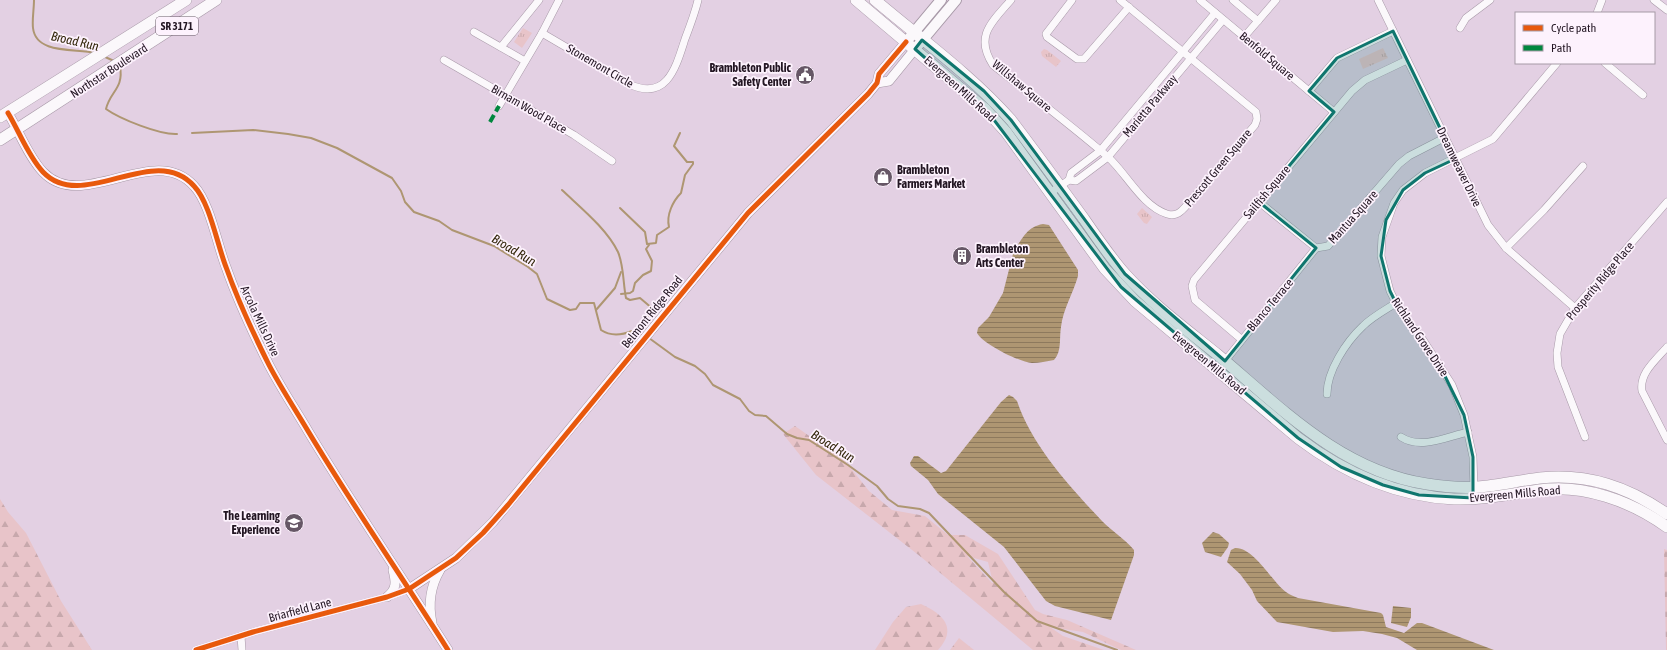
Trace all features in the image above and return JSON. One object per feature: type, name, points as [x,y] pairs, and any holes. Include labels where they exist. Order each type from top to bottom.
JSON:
[{"type":"main road","name":"Northstar Boulevard","points":[[4,115],[125,40],[186,0]]},
{"type":"main road","name":"Northstar Boulevard","points":[[0,140],[216,0]]},
{"type":"main road","name":"Evergreen Mills Road","points":[[856,0],[985,109],[1006,132],[1105,269],[1135,301],[1298,438],[1323,457],[1356,475],[1400,490],[1437,497],[1474,493],[1542,478],[1587,480],[1630,492],[1648,500],[1667,514]]},
{"type":"main road","name":"Evergreen Mills Road","points":[[875,0],[984,91],[1001,108],[1064,183],[1125,274],[1140,290],[1318,438],[1344,456],[1371,469],[1404,479],[1438,485],[1492,498],[1540,490],[1570,490],[1588,492],[1637,508],[1667,527]]},
{"type":"main road","name":"Belmont Ridge Road","points":[[906,42],[941,0]]},
{"type":"main road","points":[[915,49],[956,0]]},
{"type":"street","points":[[501,47],[539,0]]},
{"type":"street","points":[[499,106],[542,33],[559,0]]},
{"type":"street","name":"Stonemont Circle","points":[[542,33],[637,88],[652,88],[660,86],[672,74],[698,0]]},
{"type":"street","name":"Willshaw Square","points":[[1011,0],[989,26],[985,35],[984,45],[986,54],[993,64],[1108,157]]},
{"type":"street","points":[[1072,0],[1046,34],[1047,37],[1065,51],[1076,59],[1080,60],[1084,59],[1129,7]]},
{"type":"street","points":[[1120,0],[1191,58]]},
{"type":"street","name":"Benfold Square","points":[[1200,0],[1334,112]]},
{"type":"street","points":[[1233,0],[1258,21]]},
{"type":"street","points":[[1244,37],[1276,0]]},
{"type":"street","name":"Dreamweaver Drive","points":[[1378,0],[1454,159],[1488,225],[1506,248],[1576,308]]},
{"type":"street","points":[[1460,28],[1466,18],[1490,0]]},
{"type":"street","points":[[1597,12],[1602,0]]},
{"type":"street","points":[[1654,0],[1667,10]]},
{"type":"street","name":"Marietta Parkway","points":[[1050,194],[1064,183],[1071,173],[1100,151],[1215,13]]},
{"type":"street","name":"Marietta Parkway","points":[[1064,183],[1076,181],[1108,157],[1223,20]]},
{"type":"street","points":[[474,32],[525,61]]},
{"type":"street","points":[[1309,91],[1338,58],[1393,32]]},
{"type":"street","name":"Belmont Ridge Road","points":[[409,589],[441,569],[470,546],[508,505],[751,208],[859,104],[877,82],[879,74],[906,42]]},
{"type":"street","points":[[877,82],[890,81],[915,49]]},
{"type":"street","name":"Prescott Green Square","points":[[1108,157],[1139,193],[1160,211],[1170,215],[1176,215],[1187,205],[1255,125],[1257,119],[1256,112],[1191,58]]},
{"type":"street","name":"Birnam Wood Place","points":[[444,60],[574,135],[612,161]]},
{"type":"street","name":"Sailfish Square","points":[[1241,339],[1195,300],[1192,286],[1194,280],[1352,91],[1365,80],[1407,60]]},
{"type":"street","name":"Richland Grove Drive","points":[[1474,493],[1473,457],[1464,414],[1452,385],[1396,303],[1390,290],[1381,256],[1382,236],[1386,220],[1394,203],[1403,190],[1425,173],[1493,139],[1556,64]]},
{"type":"street","points":[[1606,64],[1644,95]]},
{"type":"street","name":"Arcola Mills Drive","points":[[4,115],[18,128],[43,171],[58,182],[83,186],[146,171],[163,171],[183,176],[194,185],[203,198],[241,307],[270,367],[337,481],[448,650]]},
{"type":"street","name":"Mantua Square","points":[[1260,202],[1316,248],[1328,246],[1404,159],[1444,138]]},
{"type":"street","points":[[1506,248],[1544,210],[1583,166]]},
{"type":"street","name":"Prosperity Ridge Place","points":[[1585,438],[1558,367],[1557,353],[1560,334],[1576,308],[1667,202]]},
{"type":"street","name":"Blanco Terrace","points":[[1225,362],[1241,339],[1316,248]]},
{"type":"street","points":[[1327,394],[1327,385],[1332,372],[1352,339],[1363,326],[1396,303]]},
{"type":"street","points":[[1667,348],[1644,374],[1640,382],[1642,391],[1667,440]]},
{"type":"street","points":[[1402,437],[1410,443],[1422,444],[1468,432]]},
{"type":"street","points":[[387,597],[396,586],[392,563]]},
{"type":"street","points":[[433,626],[430,608],[430,595],[434,582],[441,569]]},
{"type":"street","name":"Briarfield Lane","points":[[196,650],[241,636],[387,597],[409,589]]},
{"type":"street","points":[[241,636],[242,650]]},
{"type":"highlighted area","points":[[1393,31],[1455,159],[1425,173],[1403,190],[1386,220],[1381,256],[1390,291],[1400,311],[1440,366],[1464,415],[1473,457],[1473,498],[1419,495],[1383,485],[1341,467],[1298,438],[1121,287],[991,116],[915,49],[922,40],[984,91],[1011,120],[1125,274],[1225,361],[1316,248],[1259,202],[1334,112],[1309,91],[1337,58]]},
{"type":"green space","points":[[523,28],[532,33],[522,48],[514,42]]},
{"type":"green space","points":[[1383,48],[1388,58],[1363,69],[1359,59]]},
{"type":"green space","points":[[1044,49],[1061,61],[1056,67],[1042,56],[1041,52]]},
{"type":"green space","points":[[1142,208],[1152,217],[1147,224],[1144,223],[1137,214]]},
{"type":"green space","points":[[795,426],[845,461],[869,491],[892,510],[925,516],[948,535],[965,535],[998,554],[1035,610],[1043,614],[1067,620],[1136,650],[1121,650],[1083,632],[1050,627],[1063,636],[1104,650],[1033,650],[921,557],[816,475],[783,434]],"holes":[[[967,556],[988,562],[993,583]]]},
{"type":"green space","points":[[0,499],[8,512],[26,533],[61,601],[92,650],[0,650]]},
{"type":"green space","points":[[1664,549],[1667,550],[1667,650],[1666,650]]},
{"type":"green space","points":[[921,604],[936,612],[945,622],[947,635],[938,650],[875,650],[893,622],[906,607]]},
{"type":"green space","points":[[959,638],[974,650],[950,650]]},
{"type":"shaded area","points":[[1043,224],[1049,225],[1078,270],[1078,276],[1062,320],[1057,356],[1054,360],[1032,363],[1002,352],[986,342],[977,333],[978,328],[989,317],[1003,293],[1014,250],[1029,231]]},
{"type":"shaded area","points":[[1009,395],[1017,401],[1032,434],[1042,450],[1065,480],[1102,521],[1127,542],[1134,550],[1134,555],[1111,620],[1055,606],[1046,601],[1004,547],[938,494],[928,480],[911,466],[910,463],[914,456],[918,456],[941,473],[946,471],[1001,402]]},
{"type":"shaded area","points":[[1213,532],[1219,534],[1229,543],[1221,557],[1205,552],[1202,543]]},
{"type":"shaded area","points":[[1235,548],[1242,549],[1249,553],[1281,587],[1288,593],[1298,598],[1381,613],[1383,615],[1386,627],[1404,633],[1417,623],[1422,623],[1494,650],[1417,650],[1397,638],[1382,634],[1363,631],[1333,632],[1277,622],[1257,601],[1252,590],[1240,574],[1227,562],[1231,550]]},
{"type":"shaded area","points":[[1393,606],[1411,608],[1411,617],[1407,627],[1391,623]]},
{"type":"waterway","name":"Broad Run","points":[[34,0],[33,28],[36,37],[41,43],[58,49],[95,53]]},
{"type":"waterway","name":"Broad Run","points":[[103,56],[114,61]]},
{"type":"waterway","name":"Broad Run","points":[[120,66],[120,80],[106,109],[140,126],[170,134],[177,134]]},
{"type":"waterway","name":"Broad Run","points":[[192,133],[253,130],[311,138],[337,148],[392,178],[401,191],[405,202],[414,212],[439,221],[452,230],[494,246],[528,267],[537,274],[547,299],[570,310],[576,309],[580,303],[594,303],[601,330],[616,334],[632,331],[643,336]]},
{"type":"waterway","points":[[620,208],[645,232],[647,244],[656,243],[657,235],[669,227],[669,213],[675,200],[681,193],[685,175],[693,164],[693,162],[687,162],[674,146],[680,133]]},
{"type":"waterway","points":[[562,190],[593,219],[613,243],[618,252],[621,263],[626,298],[630,300],[640,298],[653,309],[643,323],[638,327],[636,333]]},
{"type":"waterway","points":[[621,294],[630,293],[633,291],[635,283],[643,275],[651,271],[652,261],[646,249],[649,245]]},
{"type":"waterway","points":[[596,310],[615,288],[621,272]]},
{"type":"waterway","name":"Broad Run","points":[[649,338],[675,357],[695,366],[705,374],[713,385],[740,399],[749,411],[755,415],[766,416],[787,434],[797,438],[809,440],[848,465],[877,486],[888,499],[898,506],[920,509],[929,513],[1004,592],[1037,621],[1117,650]]},
{"type":"marked path","points":[[490,122],[499,106]]},
{"type":"cycle path","points":[[196,650],[253,632],[387,597],[409,589],[456,558],[483,533],[508,505],[748,213],[868,94],[877,83],[879,74],[906,42]]},
{"type":"cycle path","points":[[8,113],[28,151],[38,166],[43,172],[59,183],[78,186],[98,183],[139,173],[159,171],[178,174],[194,186],[200,193],[209,213],[223,258],[241,305],[274,374],[342,487],[448,650]]},
{"type":"place","name":"Brambleton Public Safety Center","points":[[805,75]]},
{"type":"place","name":"Brambleton Farmers Market","points":[[883,177]]},
{"type":"place","name":"Brambleton Arts Center","points":[[962,256]]},
{"type":"place","name":"The Learning Experience","points":[[294,523]]}]
